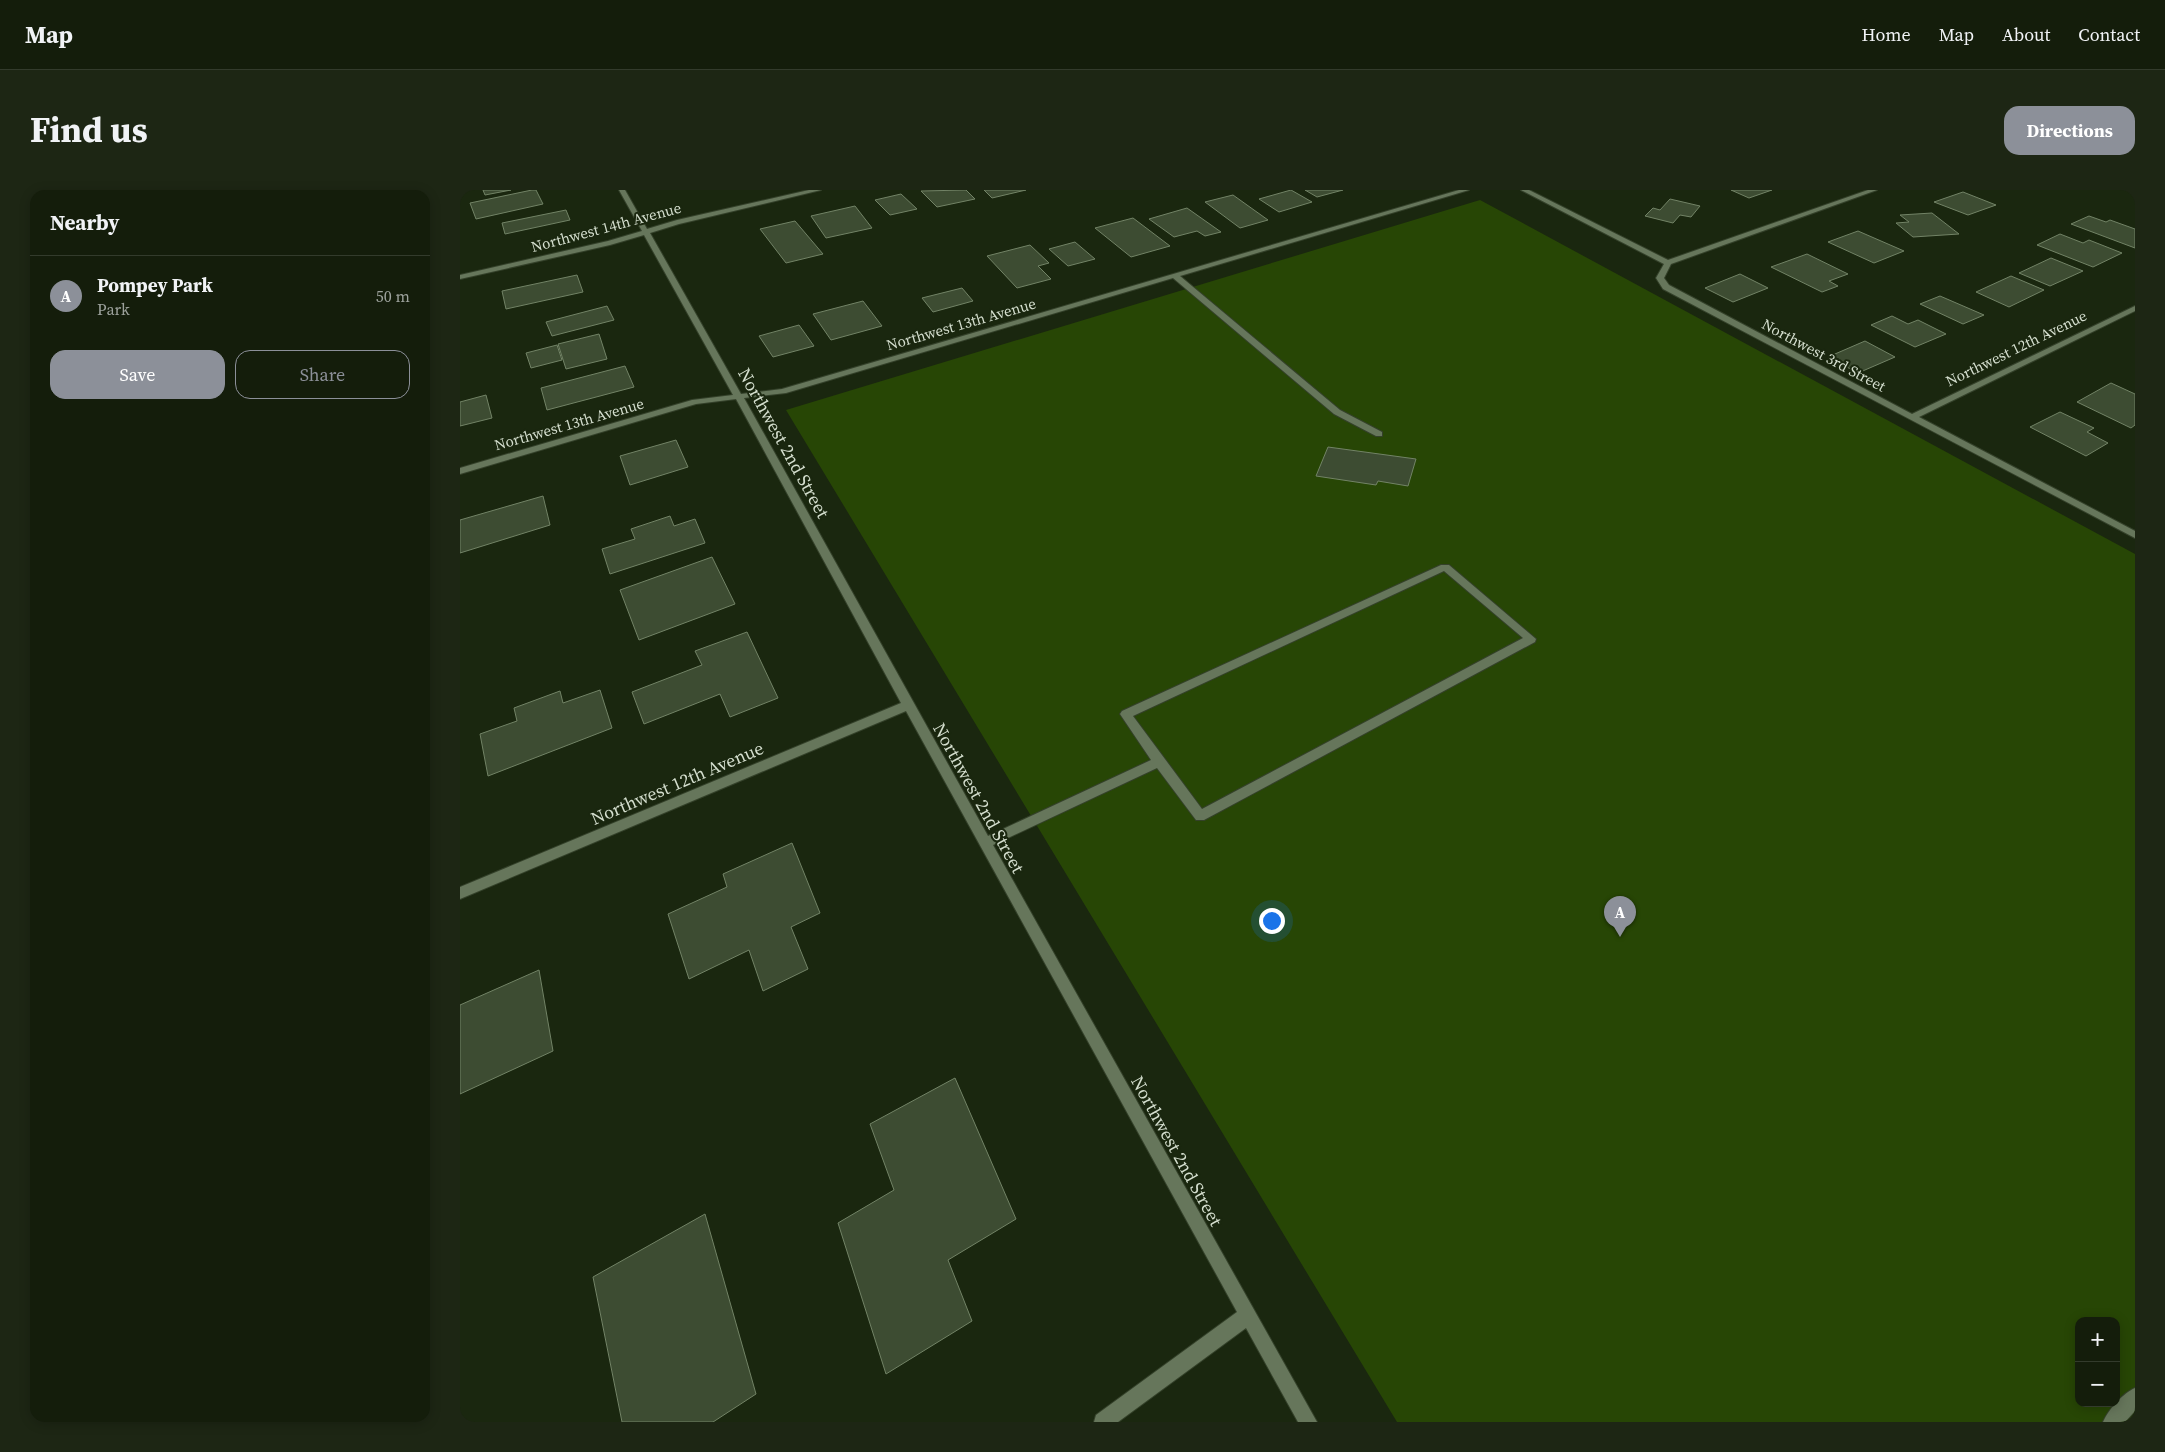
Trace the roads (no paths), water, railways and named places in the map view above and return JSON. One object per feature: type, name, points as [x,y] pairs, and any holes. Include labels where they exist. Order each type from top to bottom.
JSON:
[{"type":"street","name":"Northwest 2nd Street","points":[[622,190],[739,397],[985,844],[1308,1422]]},
{"type":"street","name":"Northwest 14th Avenue","points":[[460,277],[610,243],[676,222],[818,190]]},
{"type":"street","name":"Northwest 13th Avenue","points":[[460,471],[695,402],[783,391],[1466,190]]},
{"type":"street","points":[[1524,190],[1668,264],[1874,190]]},
{"type":"street","points":[[1848,190],[1860,195]]},
{"type":"street","name":"Northwest 3rd Street","points":[[1668,264],[1660,278],[1666,287],[2135,535]]},
{"type":"street","points":[[1175,276],[1337,412],[1378,434]]},
{"type":"street","name":"Northwest 12th Avenue","points":[[1912,417],[2135,308]]},
{"type":"street","points":[[1445,567],[1531,639],[1200,816],[1159,762],[1126,714],[1445,567]]},
{"type":"street","name":"Northwest 12th Avenue","points":[[460,893],[908,705]]},
{"type":"street","points":[[985,844],[1159,762]]},
{"type":"street","points":[[1103,1422],[1248,1315]]},
{"type":"street","points":[[2112,1422],[2135,1397]]},
{"type":"place","name":"Pompey Park","points":[[1620,937]]}]
